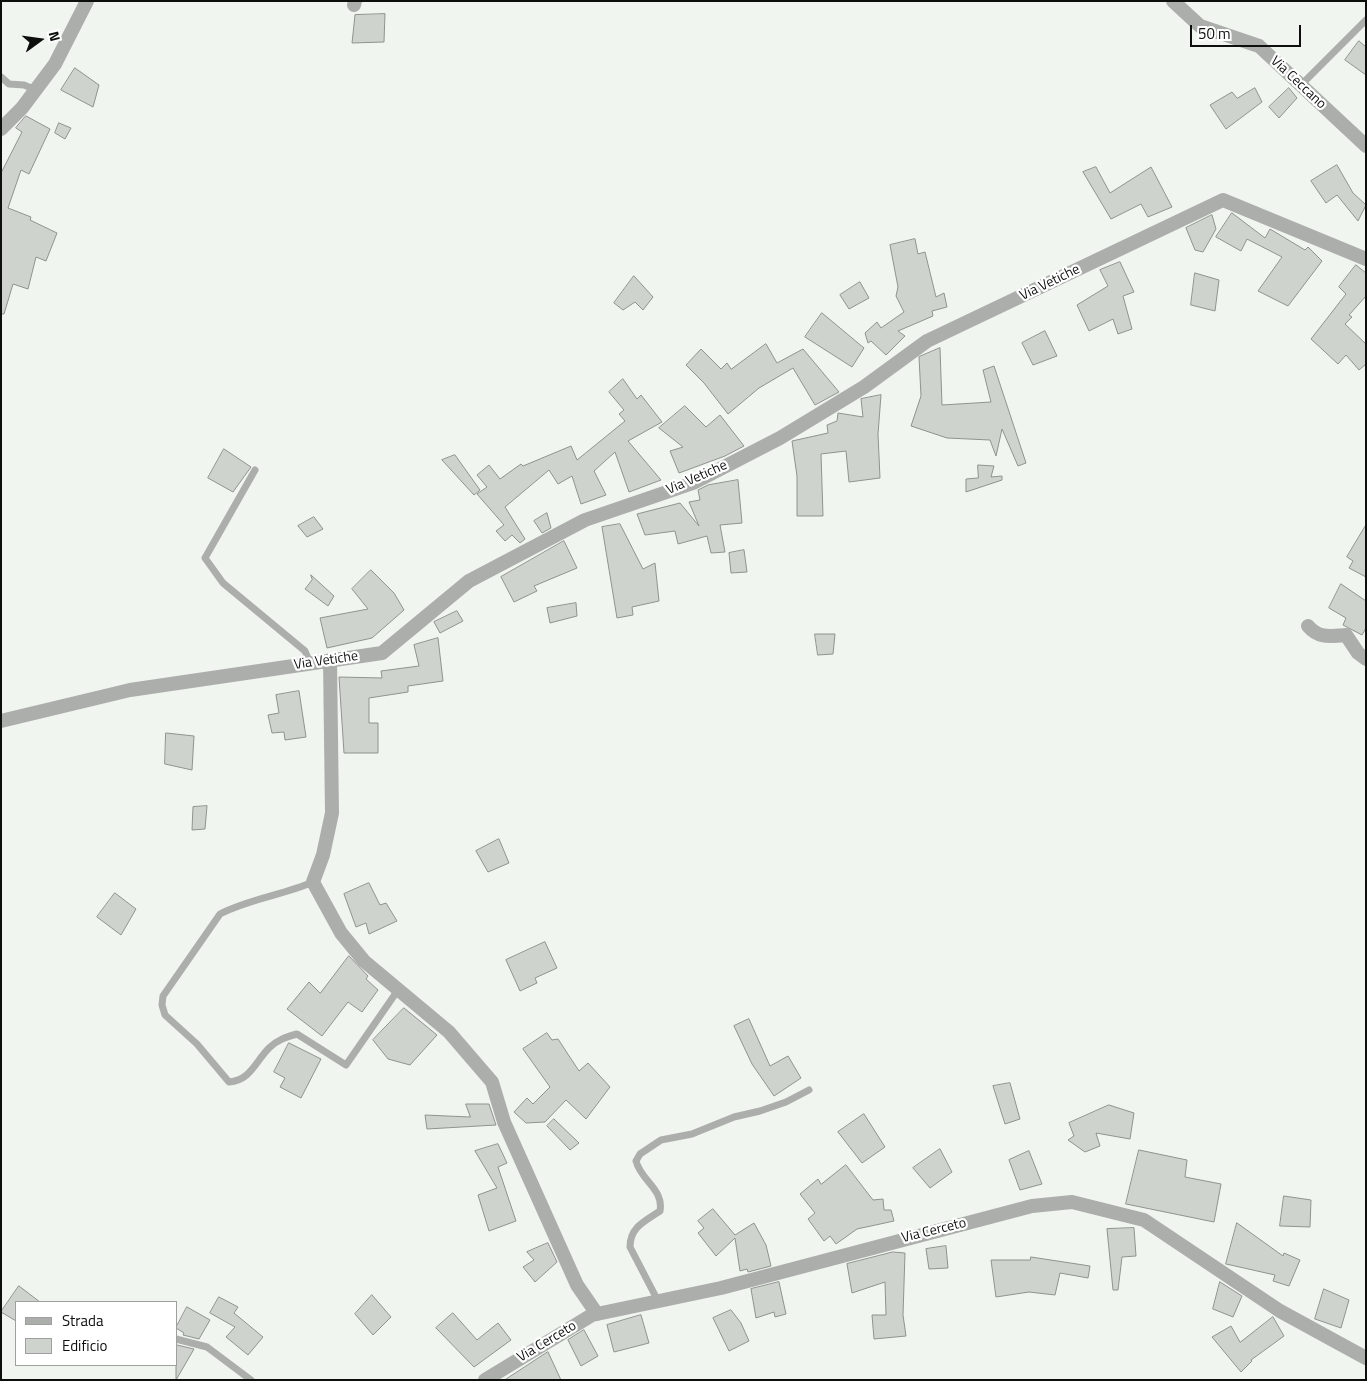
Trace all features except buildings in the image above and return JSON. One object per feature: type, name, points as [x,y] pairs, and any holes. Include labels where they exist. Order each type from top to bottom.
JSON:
[{"type":"street","points":[[1,129],[36,90],[54,64],[86,1]]},
{"type":"street","name":"Via Ceccano","points":[[1173,1],[1200,26],[1259,46],[1366,146]]},
{"type":"street","name":"Via Vetiche","points":[[1,721],[130,690],[382,653],[469,581],[585,520],[693,482],[719,469],[780,438],[856,392],[927,342],[1222,200],[1366,259]]},
{"type":"street","points":[[1308,626],[1315,634],[1328,637],[1346,635],[1358,653],[1366,659]]},
{"type":"street","points":[[330,660],[332,813],[323,855],[313,882],[341,933],[364,961],[449,1032],[492,1082],[504,1122],[555,1237],[577,1285],[597,1314]]},
{"type":"street","name":"Via Cerceto","points":[[485,1380],[597,1314],[730,1285],[1032,1206],[1072,1202],[1144,1220],[1280,1311],[1366,1358]]},
{"type":"lane","points":[[1301,85],[1366,20]]},
{"type":"lane","points":[[1,77],[9,84],[24,84],[36,90]]},
{"type":"lane","points":[[255,470],[205,558],[222,583],[305,651],[310,663]]},
{"type":"lane","points":[[313,882],[220,914],[163,996],[164,1015],[197,1044],[229,1082],[239,1081],[247,1077],[269,1047],[282,1038],[297,1034],[346,1065],[398,990]]},
{"type":"lane","points":[[658,1301],[630,1247],[630,1238],[633,1230],[660,1212],[661,1203],[658,1192],[638,1170],[636,1161],[640,1154],[661,1140],[692,1134],[734,1117],[786,1102],[810,1090]]},
{"type":"lane","points":[[178,1340],[206,1347],[251,1380]]}]
